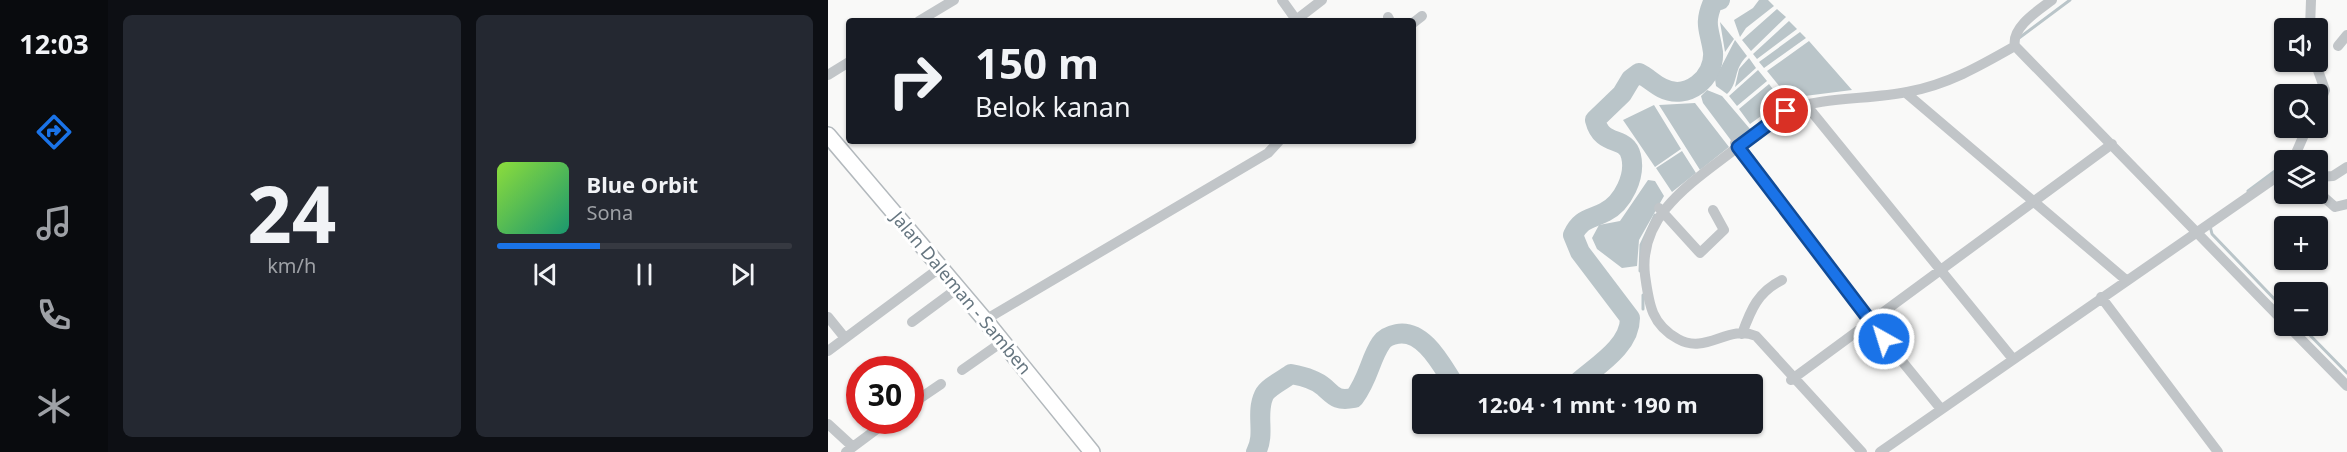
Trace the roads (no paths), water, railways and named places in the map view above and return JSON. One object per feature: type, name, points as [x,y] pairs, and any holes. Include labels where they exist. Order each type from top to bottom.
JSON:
[{"type":"main road","name":"Jalan Daleman - Samben","points":[[828,135],[941,267],[1092,452]]},
{"type":"street","points":[[924,18],[954,0]]},
{"type":"street","points":[[1282,0],[1295,18]]},
{"type":"street","points":[[1301,18],[1322,0]]},
{"type":"street","points":[[2052,0],[2021,28],[2015,38],[2015,46],[2274,312]]},
{"type":"street","points":[[2310,18],[2311,0]]},
{"type":"street","points":[[1416,21],[1422,16]]},
{"type":"street","points":[[2338,46],[2347,35]]},
{"type":"street","points":[[1862,452],[1756,336],[1742,334],[1694,346],[1670,334],[1655,320],[1648,302],[1644,262],[1647,239],[1660,209],[1736,145],[1781,113],[1807,106],[1906,93],[1941,84],[2015,46]]},
{"type":"street","points":[[828,75],[846,64]]},
{"type":"street","points":[[1906,93],[2126,280]]},
{"type":"street","points":[[1807,106],[2013,359]]},
{"type":"street","points":[[985,320],[1268,153],[1276,144]]},
{"type":"street","points":[[1793,379],[2112,144]]},
{"type":"street","points":[[1736,145],[1870,322],[1941,409]]},
{"type":"street","points":[[2328,176],[2333,176],[2347,167]]},
{"type":"street","points":[[1880,452],[2274,179]]},
{"type":"street","points":[[2328,201],[2335,207],[2347,204]]},
{"type":"street","points":[[1660,209],[1700,253],[1724,230],[1713,210]]},
{"type":"street","points":[[828,351],[941,267]]},
{"type":"street","points":[[1742,334],[1758,299],[1770,286],[1782,280]]},
{"type":"street","points":[[912,322],[958,288]]},
{"type":"street","points":[[2101,297],[2218,452]]},
{"type":"street","points":[[828,317],[845,338]]},
{"type":"street","points":[[2298,336],[2347,386]]},
{"type":"street","points":[[962,370],[1002,342]]},
{"type":"street","points":[[924,396],[941,384]]},
{"type":"street","points":[[828,424],[849,449],[870,434]]},
{"type":"waterway","points":[[1588,374],[1618,347],[1624,338],[1630,318],[1580,252],[1573,235],[1579,225],[1605,212],[1617,202],[1627,188],[1632,172],[1631,156],[1628,150],[1624,145],[1603,134],[1598,129],[1595,120],[1622,94],[1631,79],[1639,73],[1671,91],[1681,92],[1698,85],[1712,62],[1713,52],[1708,16],[1713,2],[1720,0]]},
{"type":"waterway","points":[[2019,38],[2070,0]]},
{"type":"waterway","points":[[2248,191],[2274,172]]},
{"type":"waterway","points":[[1640,271],[1641,245],[1655,215]]},
{"type":"waterway","points":[[2210,226],[2212,234],[2274,299]]},
{"type":"waterway","points":[[1643,295],[1643,309]]},
{"type":"waterway","points":[[1256,452],[1260,438],[1260,409],[1264,395],[1291,374],[1317,382],[1337,397],[1354,398],[1381,343],[1386,338],[1397,334],[1407,334],[1424,343],[1448,374]]},
{"type":"waterway","points":[[2311,336],[2347,373]]}]
